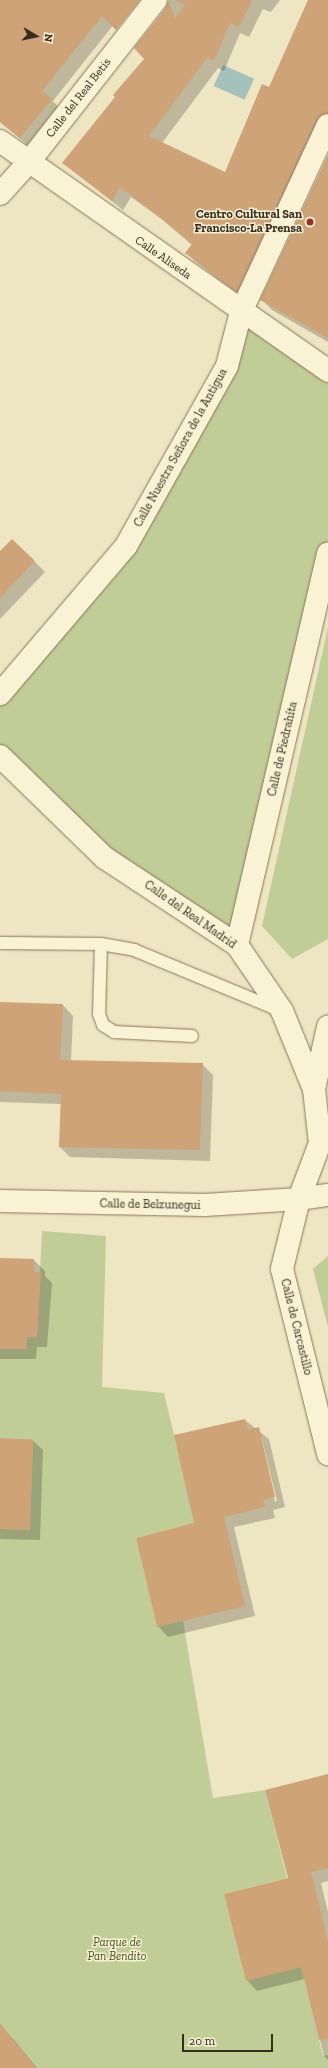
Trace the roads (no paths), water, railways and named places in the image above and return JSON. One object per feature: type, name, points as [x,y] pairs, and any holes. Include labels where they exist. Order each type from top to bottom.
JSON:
[{"type":"street","name":"Calle del Real Betis","points":[[0,194],[28,163],[156,0]]},
{"type":"street","name":"Calle Nuestra Señora de la Antigua","points":[[0,694],[126,546],[227,366],[241,312],[328,125]]},
{"type":"street","name":"Calle Aliseda","points":[[0,141],[28,163],[328,371]]},
{"type":"street","name":"Calle de Piedrahíta","points":[[237,946],[328,553]]},
{"type":"street","name":"Calle del Real Madrid","points":[[0,756],[105,858],[237,946],[282,1011],[314,1089],[320,1143]]},
{"type":"street","points":[[314,1089],[328,1027]]},
{"type":"street","name":"Calle de Carcastillo","points":[[320,1143],[299,1199],[282,1269],[328,1454]]},
{"type":"street","name":"Calle de Belzunegui","points":[[0,1201],[205,1206],[299,1199],[328,1195]]},
{"type":"lane","points":[[0,943],[101,944],[134,950],[282,1011]]},
{"type":"lane","points":[[101,944],[99,1014],[103,1026],[114,1032],[192,1036]]},
{"type":"water","points":[[223,65],[254,79],[245,100],[214,86]]},
{"type":"place","name":"Centro Cultural San Francisco-La Prensa","points":[[310,222]]},
{"type":"park label","name":"Parque de Pan Bendito","points":[[117,1950]]}]
